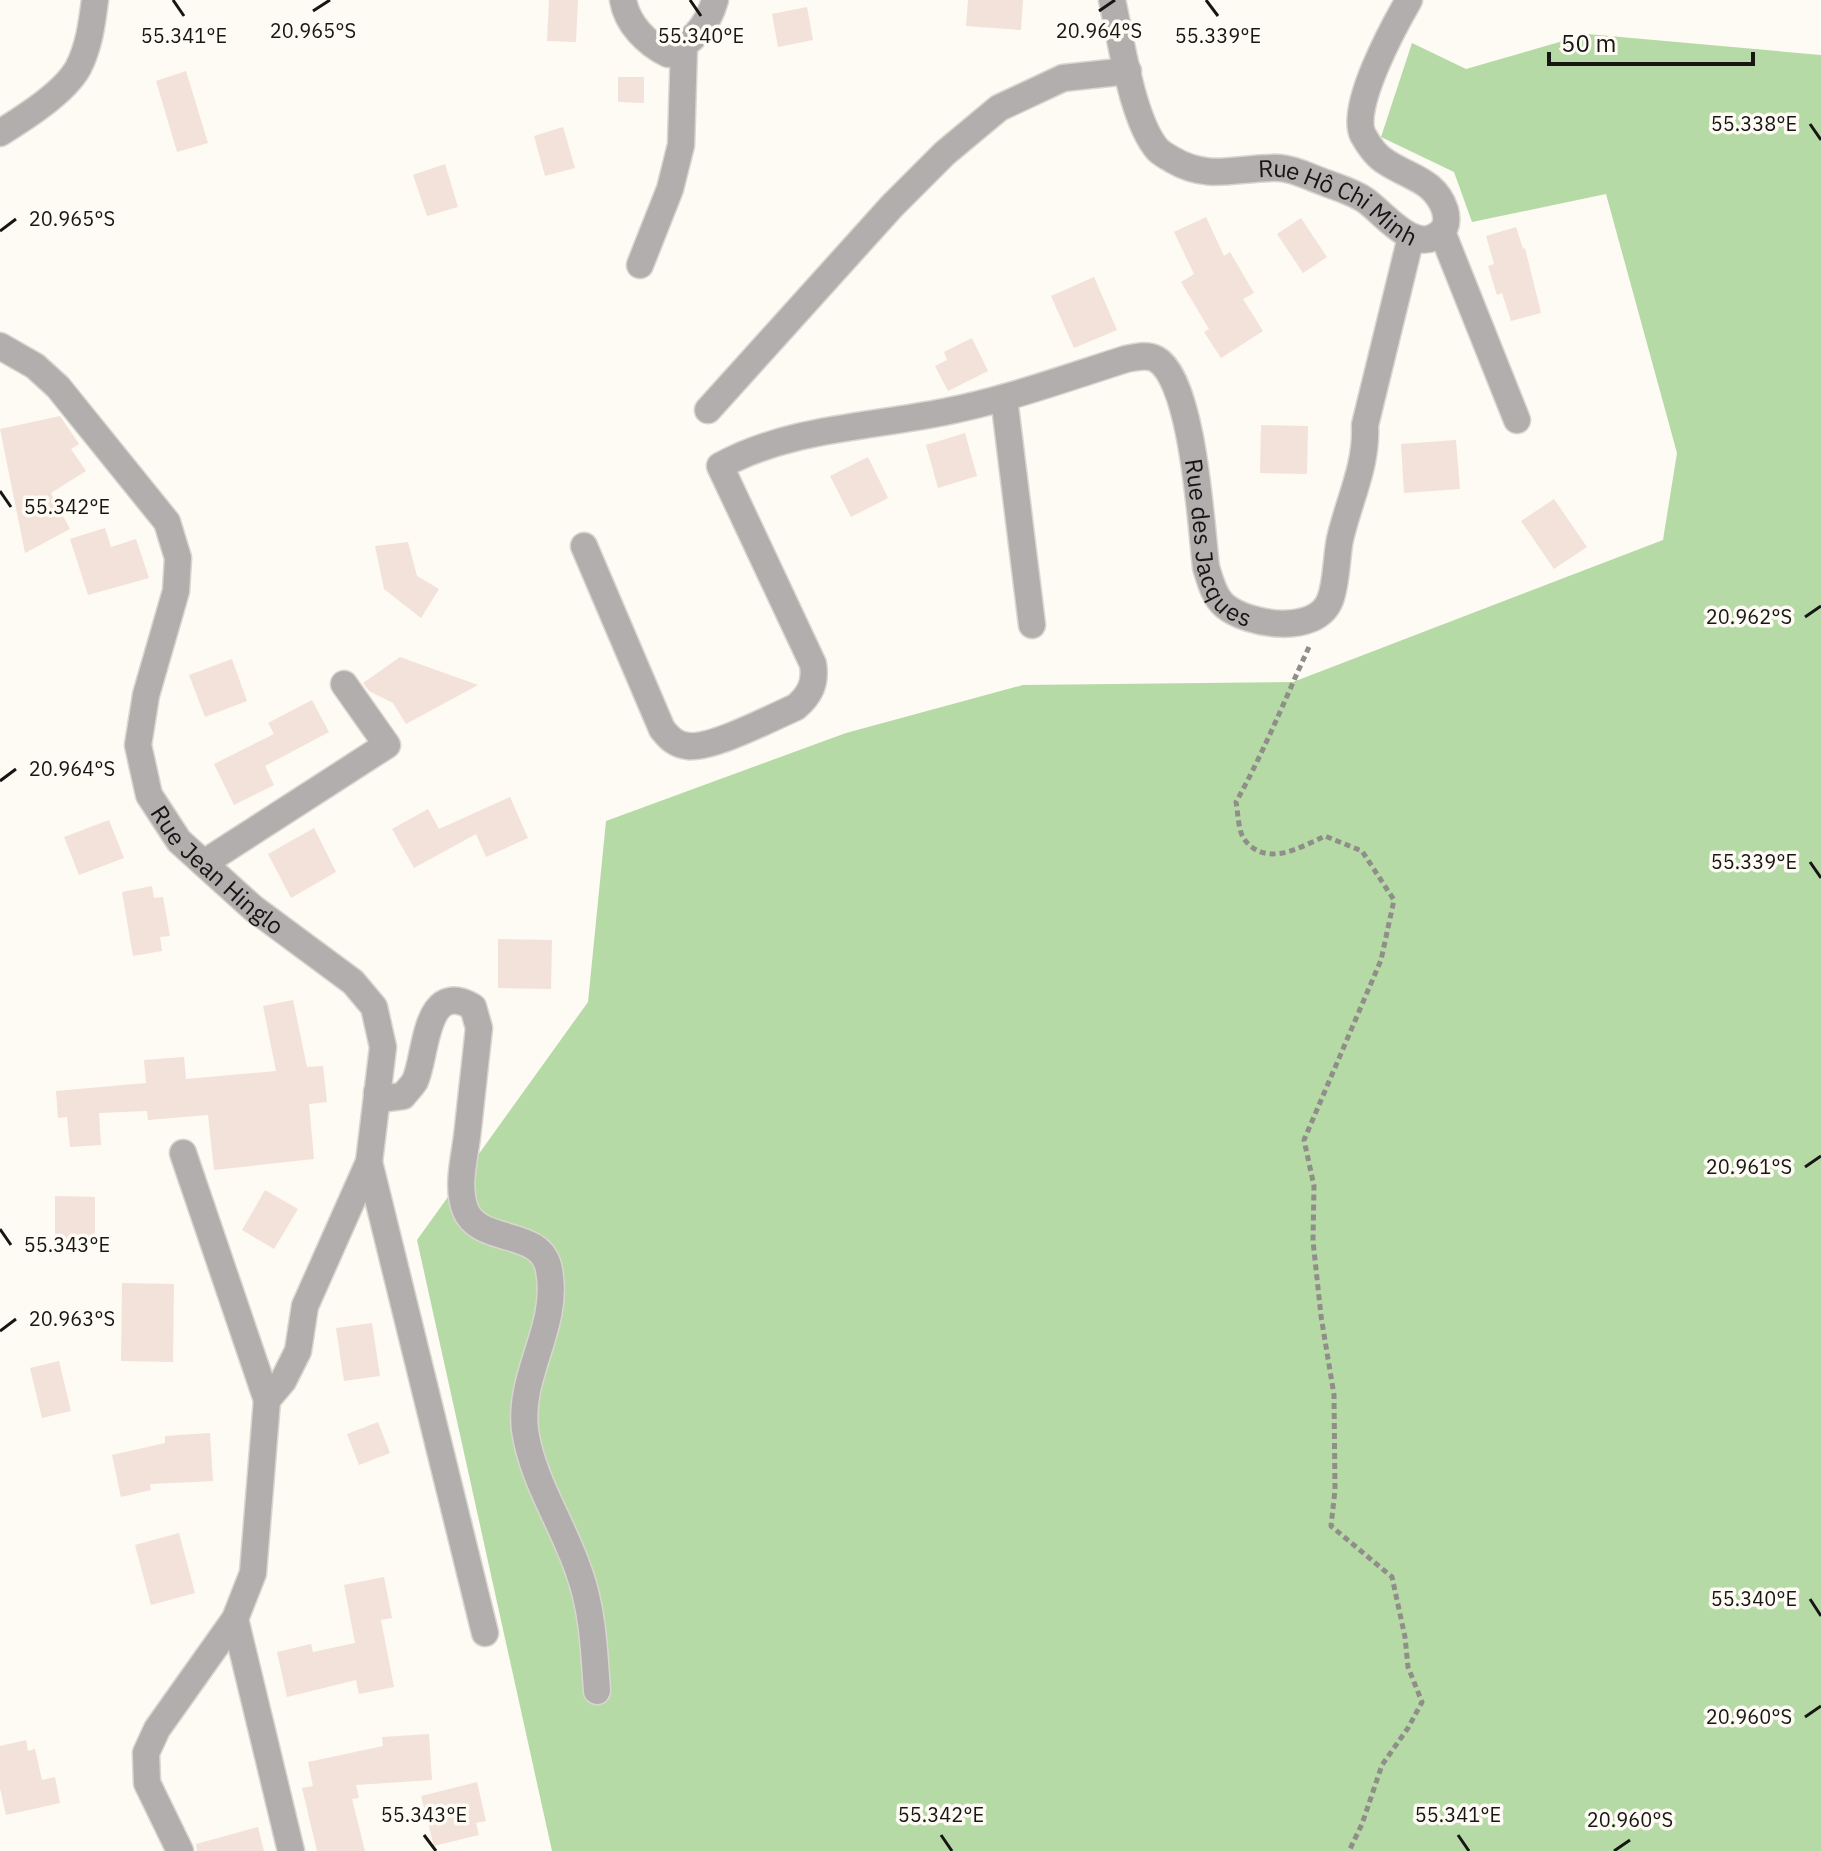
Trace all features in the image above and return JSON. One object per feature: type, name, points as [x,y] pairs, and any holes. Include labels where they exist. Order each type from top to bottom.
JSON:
[{"type":"street","points":[[0,133],[52,97],[77,69],[92,29],[95,0]]},
{"type":"street","points":[[623,0],[639,33],[653,47],[668,54],[684,47],[698,34],[715,0]]},
{"type":"street","name":"Rue Hô Chi Minh","points":[[1112,0],[1143,125],[1159,151],[1186,168],[1212,173],[1284,168],[1362,198],[1402,232],[1422,239],[1433,238],[1442,232],[1447,215],[1440,198],[1427,182],[1384,161],[1361,132],[1358,114],[1387,38],[1409,0]]},
{"type":"street","points":[[640,265],[670,189],[681,145],[684,47]]},
{"type":"street","points":[[708,410],[892,206],[945,153],[999,108],[1063,78],[1128,71]]},
{"type":"street","points":[[1442,232],[1517,420]]},
{"type":"street","name":"Rue des Jacques","points":[[584,546],[662,729],[670,739],[688,746],[701,746],[796,707],[806,698],[815,676],[813,664],[720,466],[744,453],[802,435],[944,412],[1004,398],[1144,356],[1157,359],[1177,387],[1186,412],[1206,567],[1213,589],[1222,604],[1243,618],[1281,624],[1301,621],[1315,615],[1329,603],[1340,538],[1366,447],[1365,425],[1411,237]]},
{"type":"street","name":"Rue Jean Hinglo","points":[[0,346],[35,366],[58,387],[167,522],[178,558],[176,591],[146,695],[138,745],[149,795],[179,841],[253,908],[353,982],[374,1007],[383,1047],[369,1162],[305,1306],[298,1351],[283,1381],[267,1400]]},
{"type":"street","points":[[1004,398],[1032,625]]},
{"type":"street","points":[[204,863],[387,745],[344,684]]},
{"type":"street","points":[[377,1092],[387,1098],[403,1096],[415,1081],[426,1031],[436,1010],[451,1000],[462,1000],[473,1007],[479,1028],[462,1181],[465,1210],[489,1232],[528,1243],[541,1252],[549,1268],[551,1294],[548,1321],[525,1391],[526,1433],[542,1487],[579,1571],[591,1612],[597,1691]]},
{"type":"street","points":[[180,1851],[147,1783],[146,1753],[157,1729],[235,1619],[253,1573],[267,1400],[183,1153]]},
{"type":"street","points":[[369,1162],[485,1633]]},
{"type":"street","points":[[235,1619],[291,1851]]},
{"type":"path","points":[[1311,643],[1270,729],[1258,762],[1236,802],[1243,837],[1261,853],[1284,855],[1325,836],[1362,851],[1394,900],[1381,960],[1304,1140],[1314,1186],[1313,1241],[1334,1395],[1335,1490],[1331,1526],[1392,1577],[1408,1667],[1422,1702],[1382,1765],[1362,1824],[1349,1851]]},
{"type":"green space","points":[[1587,34],[1821,55],[1821,1851],[552,1851],[417,1240],[588,1002],[606,821],[846,733],[1023,685],[1293,682],[1663,540],[1677,453],[1606,194],[1472,222],[1454,172],[1381,137],[1412,43],[1466,69]]},
{"type":"building","points":[[549,0],[578,0],[576,42],[547,41]]},
{"type":"building","points":[[968,0],[1023,0],[1021,30],[966,26]]},
{"type":"building","points":[[807,7],[813,40],[778,47],[772,14]]},
{"type":"building","points":[[186,71],[208,143],[177,152],[156,81]]},
{"type":"building","points":[[618,77],[644,77],[644,103],[618,102]]},
{"type":"building","points":[[563,127],[575,168],[545,176],[534,136]]},
{"type":"building","points":[[445,164],[458,207],[427,216],[413,175]]},
{"type":"building","points":[[1206,217],[1224,256],[1230,252],[1254,293],[1243,299],[1263,331],[1221,358],[1204,332],[1209,329],[1181,282],[1194,274],[1174,232]]},
{"type":"building","points":[[1301,218],[1327,257],[1303,273],[1277,234]]},
{"type":"building","points":[[1516,227],[1525,248],[1541,313],[1511,321],[1502,293],[1497,295],[1488,266],[1494,264],[1486,236]]},
{"type":"building","points":[[1094,277],[1117,330],[1074,348],[1051,296]]},
{"type":"building","points":[[972,338],[988,371],[948,391],[935,366],[947,360],[944,352]]},
{"type":"building","points":[[60,416],[79,444],[71,449],[86,471],[51,493],[70,529],[25,553],[0,429]]},
{"type":"building","points":[[1261,425],[1308,426],[1307,474],[1260,473]]},
{"type":"building","points":[[965,433],[977,476],[938,488],[926,445]]},
{"type":"building","points":[[1456,440],[1460,489],[1404,493],[1401,444]]},
{"type":"building","points":[[868,457],[888,498],[851,517],[830,476]]},
{"type":"building","points":[[1554,499],[1587,547],[1554,569],[1521,521]]},
{"type":"building","points":[[105,528],[111,547],[136,539],[149,578],[88,595],[70,539]]},
{"type":"building","points":[[408,542],[417,576],[439,589],[421,618],[384,589],[375,546]]},
{"type":"building","points":[[400,657],[478,685],[406,724],[393,703],[369,691],[363,683]]},
{"type":"building","points":[[232,659],[247,701],[205,717],[189,675]]},
{"type":"building","points":[[312,700],[329,732],[265,766],[274,785],[234,805],[214,764],[274,734],[268,723]]},
{"type":"building","points":[[510,797],[528,838],[486,857],[476,834],[414,868],[392,829],[428,809],[439,829]]},
{"type":"building","points":[[109,820],[124,858],[79,875],[64,837]]},
{"type":"building","points":[[314,828],[336,872],[291,898],[268,854]]},
{"type":"building","points":[[152,886],[154,898],[163,897],[170,936],[160,937],[162,951],[133,956],[122,892]]},
{"type":"building","points":[[498,939],[552,940],[551,989],[498,988]]},
{"type":"building","points":[[293,1000],[307,1067],[323,1066],[327,1102],[309,1104],[314,1159],[214,1170],[208,1115],[148,1120],[147,1111],[99,1113],[101,1145],[70,1147],[67,1117],[58,1118],[56,1091],[146,1083],[144,1060],[184,1057],[186,1079],[276,1071],[263,1006]]},
{"type":"building","points":[[265,1190],[298,1209],[274,1249],[242,1230]]},
{"type":"building","points":[[55,1196],[95,1197],[95,1240],[55,1240]]},
{"type":"building","points":[[122,1283],[174,1284],[173,1362],[121,1361]]},
{"type":"building","points":[[372,1323],[380,1376],[344,1381],[336,1328]]},
{"type":"building","points":[[59,1361],[71,1411],[42,1418],[30,1368]]},
{"type":"building","points":[[378,1422],[390,1453],[359,1465],[347,1434]]},
{"type":"building","points":[[210,1433],[213,1481],[150,1484],[151,1490],[121,1497],[112,1455],[165,1443],[165,1436]]},
{"type":"building","points":[[179,1533],[195,1593],[151,1605],[135,1545]]},
{"type":"building","points":[[384,1577],[392,1618],[381,1620],[394,1687],[359,1694],[356,1680],[287,1697],[277,1652],[311,1644],[313,1652],[355,1643],[344,1585]]},
{"type":"building","points":[[429,1734],[432,1780],[356,1785],[359,1798],[352,1799],[365,1851],[317,1851],[302,1788],[313,1786],[308,1762],[383,1746],[382,1737]]},
{"type":"building","points":[[26,1740],[28,1751],[35,1749],[42,1780],[55,1777],[60,1803],[6,1815],[0,1788],[0,1746]]},
{"type":"building","points":[[477,1782],[486,1821],[476,1823],[479,1835],[434,1846],[421,1796]]},
{"type":"building","points":[[258,1827],[264,1851],[197,1851],[196,1844]]}]
